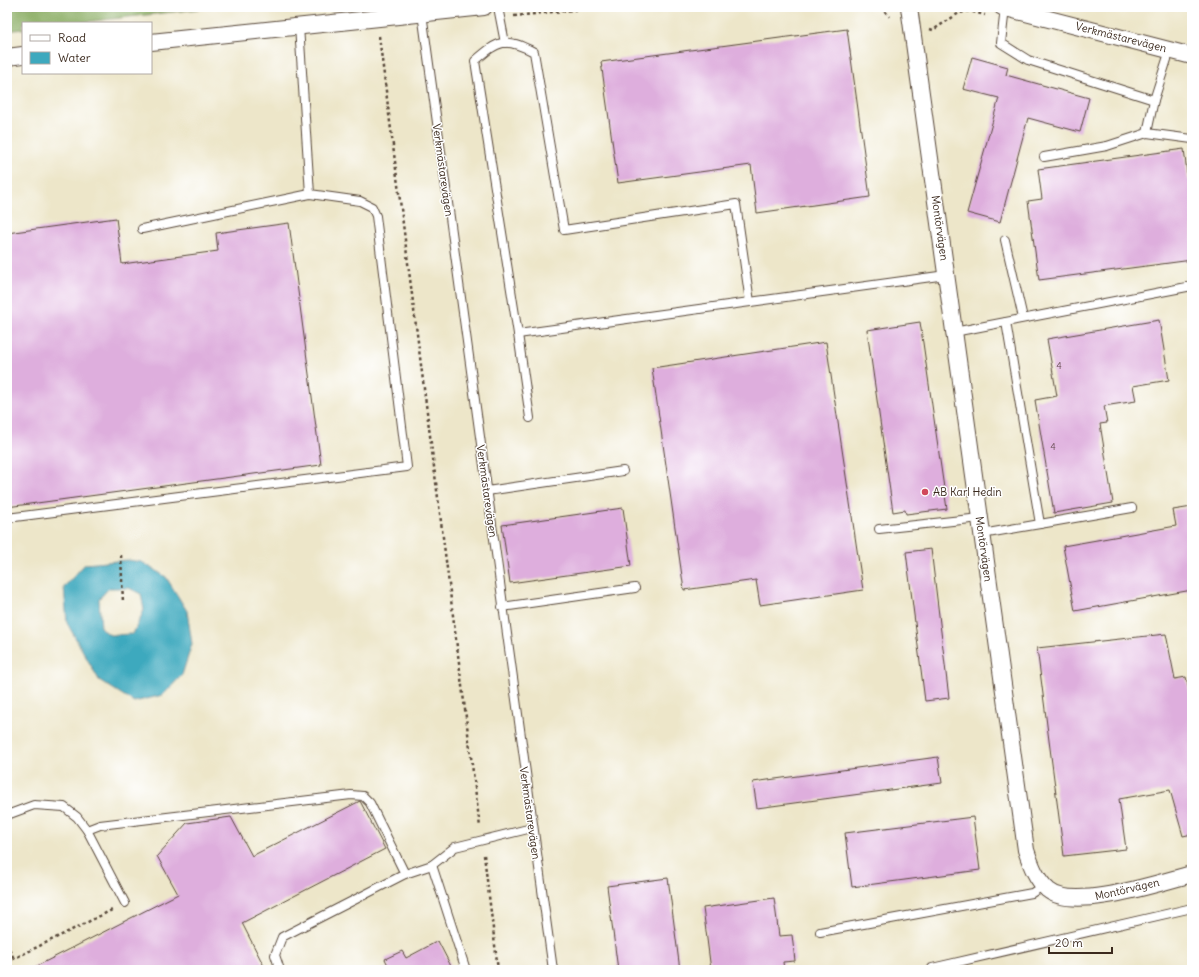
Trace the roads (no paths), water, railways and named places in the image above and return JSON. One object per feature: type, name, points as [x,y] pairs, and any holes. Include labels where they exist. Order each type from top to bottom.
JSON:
[{"type":"street","points":[[152,42],[377,17],[484,7]]},
{"type":"street","name":"Montörvägen","points":[[909,7],[1026,850],[1034,874],[1049,891],[1068,898],[1096,898],[1192,874]]},
{"type":"street","name":"Verkmästarevägen","points":[[1003,12],[1041,12],[1192,56]]},
{"type":"street","points":[[7,57],[22,55]]},
{"type":"lane","points":[[498,7],[505,43]]},
{"type":"lane","points":[[1003,12],[1001,43],[1028,60],[1154,100]]},
{"type":"lane","name":"Verkmästarevägen","points":[[422,13],[532,828],[553,970]]},
{"type":"lane","points":[[299,26],[310,194]]},
{"type":"lane","points":[[530,418],[475,61],[494,45],[515,42],[534,52],[564,230],[736,204],[750,302]]},
{"type":"lane","points":[[1147,133],[1154,100],[1170,50]]},
{"type":"lane","points":[[1044,156],[1107,146],[1147,133],[1192,139]]},
{"type":"lane","points":[[7,518],[407,467],[376,216],[372,207],[360,201],[310,194],[142,228]]},
{"type":"lane","points":[[1005,240],[1023,318]]},
{"type":"lane","points":[[518,334],[946,275]]},
{"type":"lane","points":[[954,332],[1192,286]]},
{"type":"lane","points":[[1006,322],[1040,524]]},
{"type":"lane","points":[[487,491],[623,471]]},
{"type":"lane","points":[[982,534],[1132,508]]},
{"type":"lane","points":[[879,529],[980,518]]},
{"type":"lane","points":[[502,607],[635,588]]},
{"type":"lane","points":[[86,830],[100,825],[352,795],[363,796],[370,803],[405,874]]},
{"type":"lane","points":[[7,815],[34,805],[64,807],[77,817],[86,830],[125,903]]},
{"type":"lane","points":[[280,970],[275,955],[282,937],[405,874],[432,865],[455,847],[532,828]]},
{"type":"lane","points":[[432,865],[466,970]]},
{"type":"lane","points":[[820,932],[1032,893],[1044,885]]},
{"type":"lane","points":[[933,970],[932,968],[1192,908]]},
{"type":"water","points":[[128,560],[142,562],[166,577],[187,611],[192,644],[182,675],[163,695],[134,702],[99,680],[67,623],[64,587],[85,564]],"holes":[[[109,588],[129,588],[141,594],[144,610],[133,634],[110,635],[101,628],[99,599]]]},
{"type":"place","name":"AB Karl Hedin","points":[[925,492]]}]
